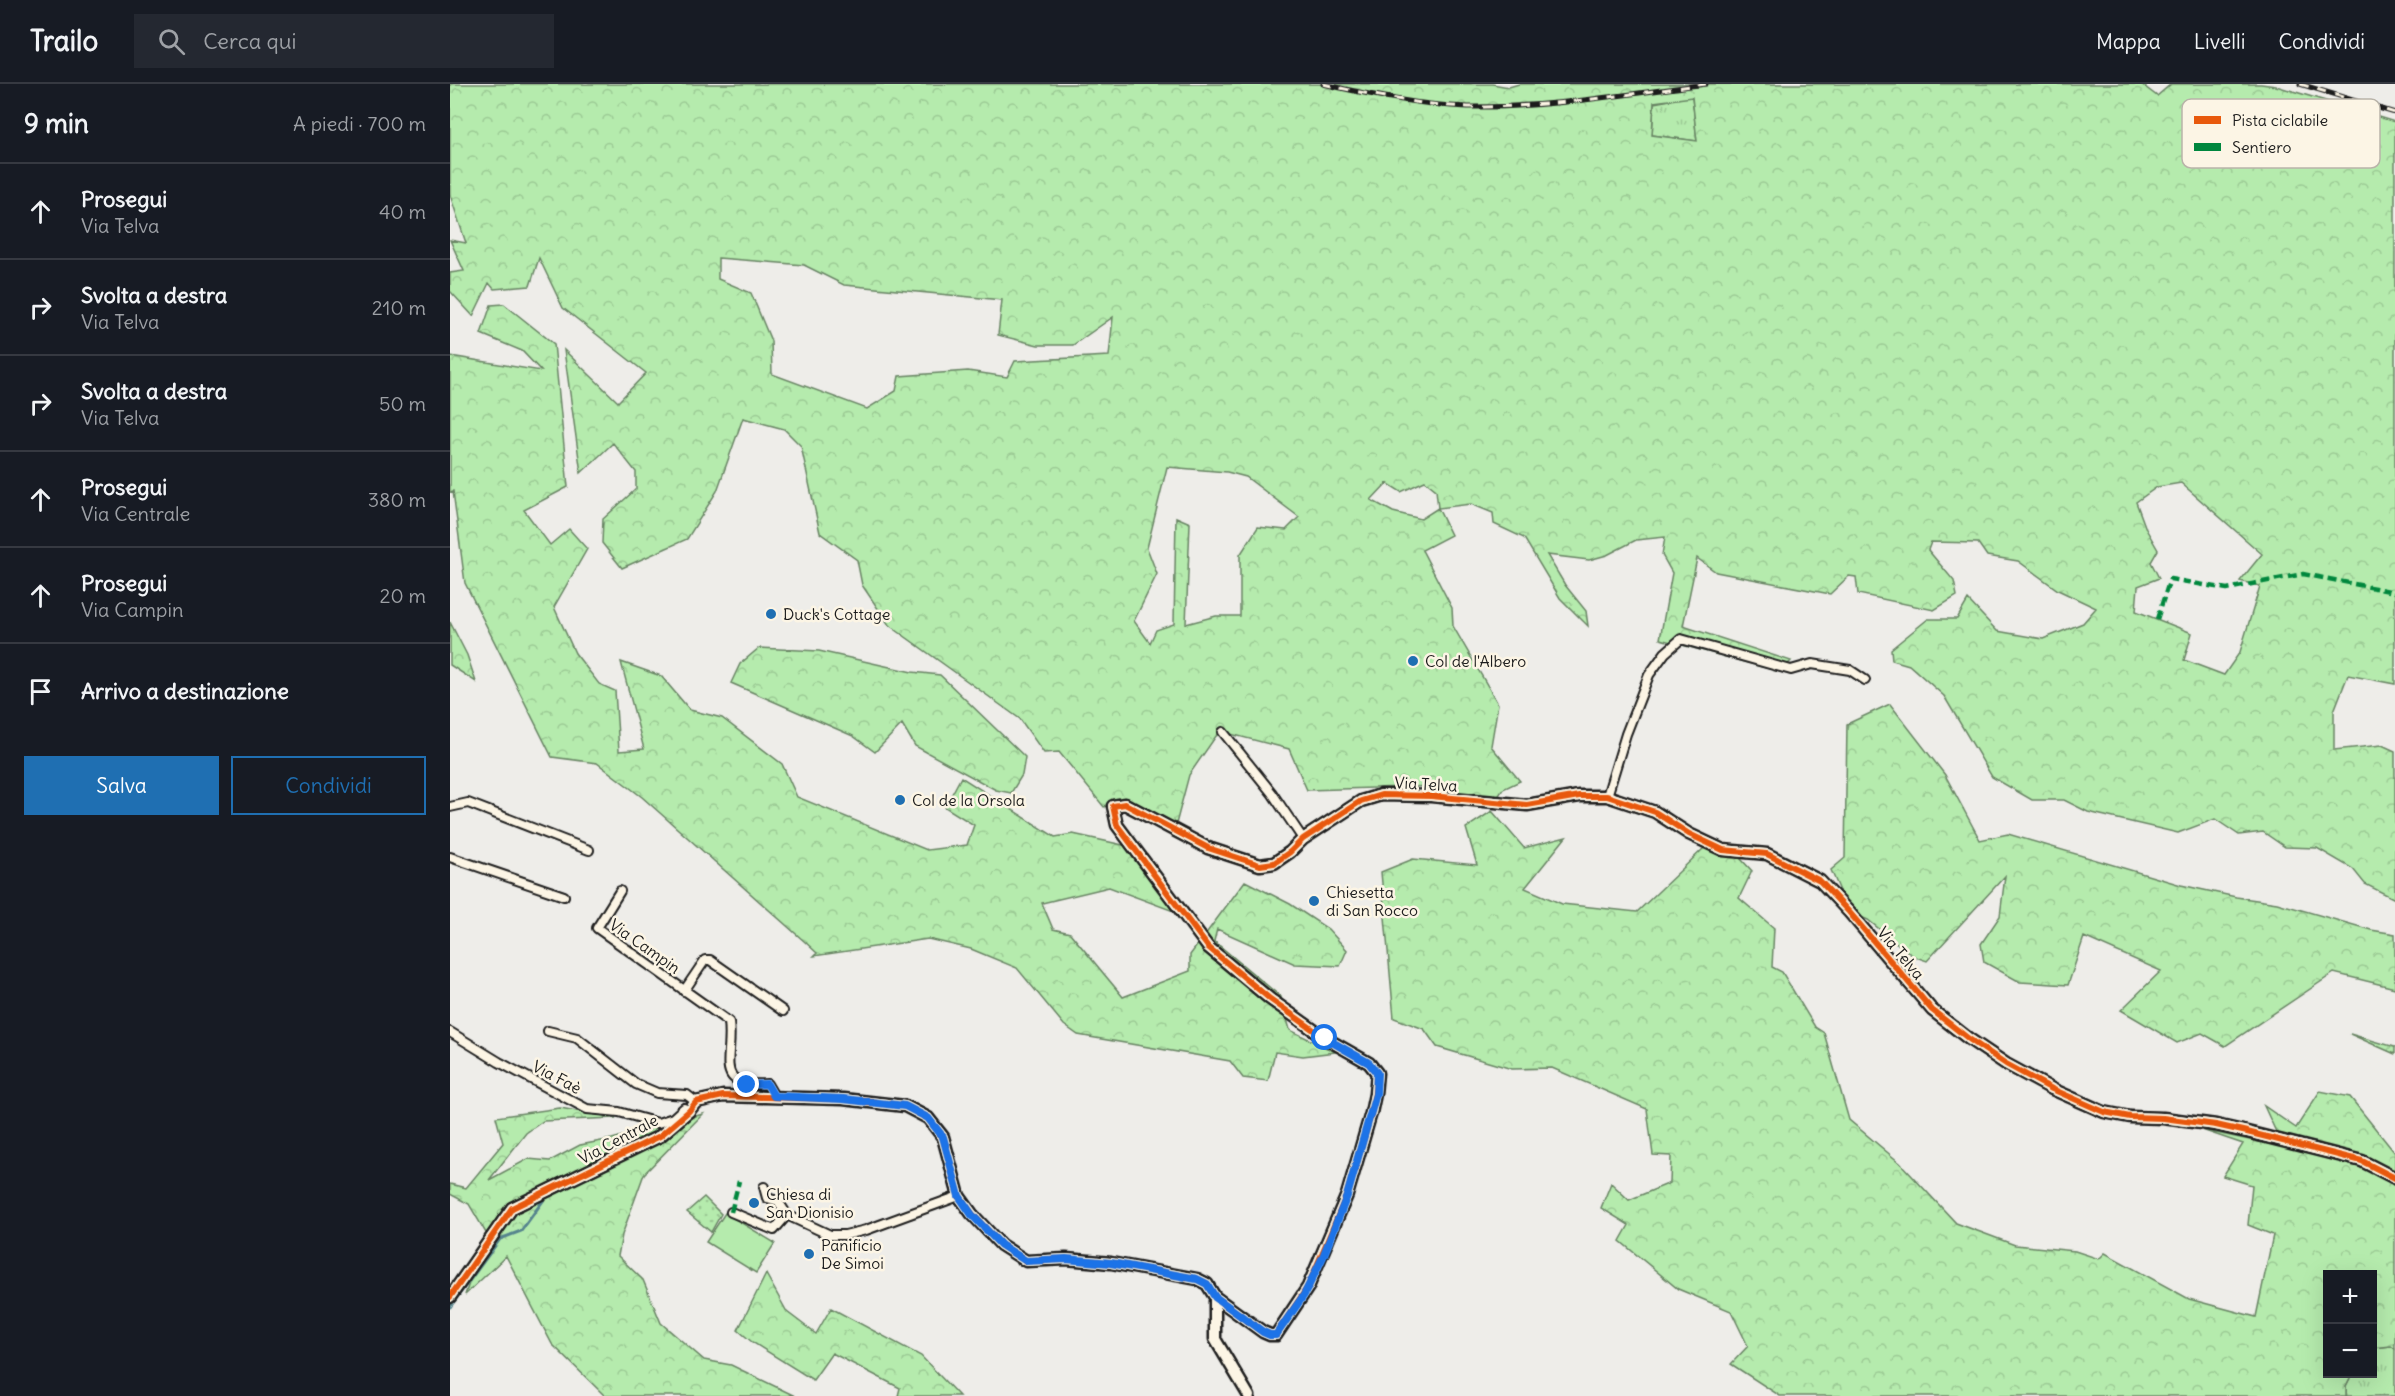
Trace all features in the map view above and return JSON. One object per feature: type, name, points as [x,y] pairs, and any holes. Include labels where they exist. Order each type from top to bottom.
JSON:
[{"type":"street","points":[[1607,796],[1626,734],[1649,675],[1665,653],[1680,639],[1791,670],[1812,664],[1850,669],[1866,680]]},
{"type":"street","points":[[1223,732],[1272,793],[1303,839]]},
{"type":"street","name":"Via Telva","points":[[1215,1297],[1263,1332],[1276,1335],[1308,1287],[1343,1206],[1371,1113],[1377,1073],[1369,1063],[1325,1038],[1270,999],[1208,947],[1117,825],[1113,806],[1125,804],[1208,848],[1260,865],[1274,862],[1290,852],[1303,839],[1361,801],[1381,795],[1431,796],[1527,805],[1579,796],[1607,796],[1655,812],[1689,834],[1723,850],[1767,854],[1820,881],[1932,1010],[2006,1064],[2052,1089],[2104,1112],[2130,1117],[2163,1118],[2216,1125],[2247,1132],[2362,1161],[2395,1178]]},
{"type":"street","points":[[450,807],[468,803],[589,850]]},
{"type":"street","points":[[450,857],[564,896]]},
{"type":"street","name":"Via Campin","points":[[620,891],[597,928],[729,1022],[727,1065],[733,1078],[747,1085],[767,1084],[774,1096]]},
{"type":"street","name":"Via Campin","points":[[684,991],[705,960],[710,960],[783,1011]]},
{"type":"street","name":"Via Centrale","points":[[548,1031],[577,1038],[636,1084],[657,1093],[687,1095],[696,1102]]},
{"type":"street","name":"Via Faè","points":[[450,1032],[586,1109],[619,1112],[658,1123],[673,1118],[684,1108],[689,1111]]},
{"type":"street","name":"Via Centrale","points":[[450,1297],[512,1208],[660,1136],[696,1102],[713,1097],[774,1096],[843,1099],[905,1106],[928,1118],[943,1137],[959,1196],[972,1215],[1001,1245],[1026,1261],[1066,1259],[1111,1263],[1197,1279],[1207,1284],[1215,1297]]},
{"type":"street","points":[[764,1187],[767,1198],[778,1201],[787,1215],[830,1235],[845,1235],[866,1230],[959,1196]]},
{"type":"street","points":[[731,1212],[774,1230],[787,1215]]},
{"type":"street","points":[[1215,1297],[1215,1339],[1249,1396]]},
{"type":"green space","points":[[450,84],[1492,84],[1509,87],[1519,84],[2141,84],[2157,96],[2171,84],[2261,84],[2276,86],[2319,99],[2182,99],[2182,168],[2380,168],[2380,117],[2395,122],[2395,684],[2348,675],[2334,711],[2334,750],[2382,745],[2395,751],[2395,899],[2365,884],[2353,869],[2317,848],[2285,847],[2263,832],[2239,835],[2215,819],[2178,833],[2088,812],[2064,800],[2032,800],[1992,777],[1944,696],[1909,665],[1892,660],[1891,649],[1928,619],[1957,619],[1968,600],[1997,631],[2043,639],[2083,623],[2096,608],[2058,590],[2018,561],[1987,556],[1978,543],[1931,542],[1928,550],[1954,581],[1957,596],[1934,610],[1858,594],[1856,577],[1849,576],[1830,594],[1716,572],[1697,558],[1683,626],[1791,661],[1780,672],[1660,639],[1672,573],[1662,555],[1665,537],[1636,540],[1607,555],[1589,560],[1547,555],[1565,585],[1586,611],[1588,626],[1560,598],[1524,538],[1494,524],[1493,513],[1471,504],[1438,508],[1451,535],[1422,550],[1452,608],[1453,626],[1498,704],[1491,746],[1520,781],[1503,789],[1494,803],[1440,786],[1307,790],[1289,749],[1223,732],[1216,736],[1189,775],[1176,824],[1128,800],[1104,807],[1059,752],[1044,753],[1020,719],[889,625],[862,585],[857,560],[820,533],[801,446],[784,429],[743,418],[717,491],[687,539],[622,568],[602,543],[603,519],[636,489],[636,472],[613,443],[581,473],[564,350],[618,402],[646,373],[563,308],[539,258],[530,286],[494,289],[489,283],[473,316],[450,291],[450,273],[464,271],[450,240],[466,243],[450,195]],"holes":[[[1692,97],[1697,141],[1652,135],[1654,102]],[[718,258],[804,265],[844,285],[1002,300],[998,335],[1038,345],[1073,345],[1113,317],[1109,356],[1015,361],[1007,377],[968,371],[899,376],[896,391],[867,409],[772,374],[771,341],[751,293],[718,279]],[[1167,467],[1227,472],[1246,477],[1299,517],[1286,530],[1258,527],[1240,555],[1240,616],[1216,616],[1186,624],[1190,523],[1176,517],[1174,624],[1156,630],[1150,643],[1134,621],[1157,574],[1147,548]],[[1425,481],[1436,490],[1438,508],[1421,519],[1393,512],[1371,500],[1387,483],[1401,492]],[[2181,483],[2262,554],[2240,581],[2260,586],[2240,652],[2224,675],[2184,660],[2192,633],[2136,611],[2138,586],[2159,578],[2151,562],[2158,550],[2146,529],[2136,502],[2157,487]]]},
{"type":"green space","points":[[1692,96],[1697,141],[1652,135],[1654,103]]},
{"type":"green space","points":[[504,304],[554,344],[568,487],[524,510],[550,545],[569,529],[587,549],[554,607],[575,653],[599,684],[615,691],[619,751],[644,749],[621,662],[661,676],[690,710],[722,718],[782,764],[797,797],[927,850],[967,845],[974,825],[945,807],[961,777],[1055,837],[1073,834],[1132,847],[1184,915],[1109,887],[1042,903],[1053,929],[1070,933],[1123,997],[1190,971],[1190,955],[1245,881],[1290,904],[1328,929],[1347,950],[1340,966],[1295,964],[1217,929],[1214,941],[1281,997],[1290,1030],[1335,1052],[1303,1056],[1275,1052],[1268,1081],[1243,1078],[1230,1061],[1078,1035],[1064,1025],[1017,968],[971,949],[928,939],[814,956],[817,953],[642,797],[597,763],[552,757],[465,583],[453,491],[450,492],[450,356],[541,371],[522,351],[481,334],[491,305]]},
{"type":"green space","points":[[450,622],[467,655],[476,682],[450,665]]},
{"type":"green space","points":[[759,648],[819,651],[912,672],[940,675],[1025,757],[1022,775],[1011,793],[996,790],[915,746],[902,724],[875,752],[853,736],[731,683],[740,664]]},
{"type":"green space","points":[[1890,704],[1945,775],[1980,840],[2008,834],[2181,885],[2277,903],[2371,930],[2395,934],[2395,988],[2334,973],[2225,1046],[2202,1033],[2177,1043],[2121,1010],[2161,971],[2084,937],[2068,985],[2020,982],[1984,962],[1981,944],[2000,916],[2005,876],[1927,961],[1913,956],[1868,920],[1849,912],[1831,870],[1845,858],[1847,724]]},
{"type":"green space","points":[[1492,811],[1524,848],[1566,837],[1525,888],[1562,904],[1637,912],[1704,848],[1740,858],[1752,871],[1739,898],[1774,928],[1772,967],[1782,972],[1815,1027],[1824,1033],[1849,1120],[1900,1163],[1956,1223],[2015,1245],[2075,1251],[2099,1259],[2105,1253],[2189,1299],[2256,1317],[2273,1235],[2248,1225],[2252,1185],[2223,1176],[2243,1144],[2202,1130],[2283,1147],[2264,1106],[2296,1128],[2320,1091],[2350,1097],[2395,1153],[2395,1349],[2391,1346],[2377,1348],[2377,1270],[2323,1270],[2323,1378],[2350,1378],[2346,1386],[2346,1396],[1780,1396],[1731,1364],[1748,1346],[1731,1311],[1678,1289],[1620,1241],[1629,1225],[1601,1208],[1611,1183],[1629,1200],[1670,1183],[1671,1156],[1653,1155],[1647,1109],[1552,1068],[1512,1069],[1437,1047],[1424,1029],[1394,1018],[1381,872],[1413,859],[1477,865],[1466,828]]},
{"type":"green space","points":[[2350,1034],[2395,1047],[2395,1054]]},
{"type":"green space","points":[[560,1108],[616,1118],[543,1121],[526,1133],[489,1180],[528,1159],[550,1161],[580,1145],[612,1139],[703,1114],[644,1174],[622,1235],[618,1256],[643,1280],[661,1323],[704,1360],[731,1365],[795,1396],[605,1396],[552,1344],[506,1256],[465,1295],[486,1233],[469,1204],[450,1194],[450,1184],[466,1188],[503,1143],[496,1117]]},
{"type":"green space","points":[[704,1197],[721,1214],[711,1232],[687,1212]]},
{"type":"green space","points":[[725,1213],[775,1243],[756,1273],[706,1242]]},
{"type":"green space","points":[[766,1274],[787,1312],[816,1334],[831,1308],[921,1356],[959,1396],[898,1396],[900,1388],[832,1353],[813,1380],[752,1342],[738,1330]]},
{"type":"green space","points":[[2391,1346],[2395,1349],[2395,1396],[2346,1396],[2346,1386],[2350,1378],[2377,1378],[2377,1348]]},
{"type":"waterway","points":[[450,1307],[500,1239],[521,1231],[545,1198],[564,1188]]},
{"type":"railway","points":[[1323,84],[1395,99],[1468,107],[1558,103],[1706,84]]},
{"type":"railway","points":[[2300,84],[2349,99]]},
{"type":"railway","points":[[2380,108],[2395,113]]},
{"type":"marked path","points":[[2157,619],[2170,579],[2227,589],[2303,574],[2395,592]]},
{"type":"marked path","points":[[731,1212],[739,1181]]},
{"type":"cycle path","points":[[450,1297],[512,1208],[660,1136],[696,1102],[723,1096],[843,1099],[905,1106],[928,1118],[943,1137],[959,1196],[972,1214],[1001,1245],[1026,1261],[1066,1259],[1111,1263],[1197,1279],[1207,1284],[1215,1297],[1263,1332],[1276,1335],[1308,1287],[1347,1195],[1371,1113],[1377,1073],[1369,1063],[1325,1038],[1270,999],[1208,947],[1117,825],[1113,806],[1125,804],[1208,848],[1260,865],[1274,863],[1303,839],[1361,801],[1381,795],[1431,796],[1527,805],[1579,796],[1607,796],[1655,812],[1689,834],[1723,850],[1767,854],[1820,881],[1932,1010],[2006,1064],[2052,1089],[2104,1112],[2130,1117],[2163,1118],[2216,1125],[2247,1132],[2362,1161],[2395,1178]]},
{"type":"place","name":"Duck's Cottage","points":[[771,614]]},
{"type":"place","name":"Col de l'Albero","points":[[1413,661]]},
{"type":"place","name":"Col de la Orsola","points":[[900,800]]},
{"type":"place","name":"Chiesetta di San Rocco","points":[[1314,901]]},
{"type":"place","name":"Chiesa di San Dionisio","points":[[754,1203]]},
{"type":"place","name":"Panificio De Simoi","points":[[809,1254]]},
{"type":"route","points":[[747,1085],[767,1084],[774,1096],[843,1099],[905,1106],[928,1118],[943,1137],[959,1196],[972,1215],[1001,1245],[1026,1261],[1066,1259],[1111,1263],[1197,1279],[1207,1284],[1215,1297],[1263,1332],[1276,1335],[1304,1295],[1323,1257],[1347,1196],[1376,1094],[1377,1073],[1369,1063],[1325,1038]]}]
